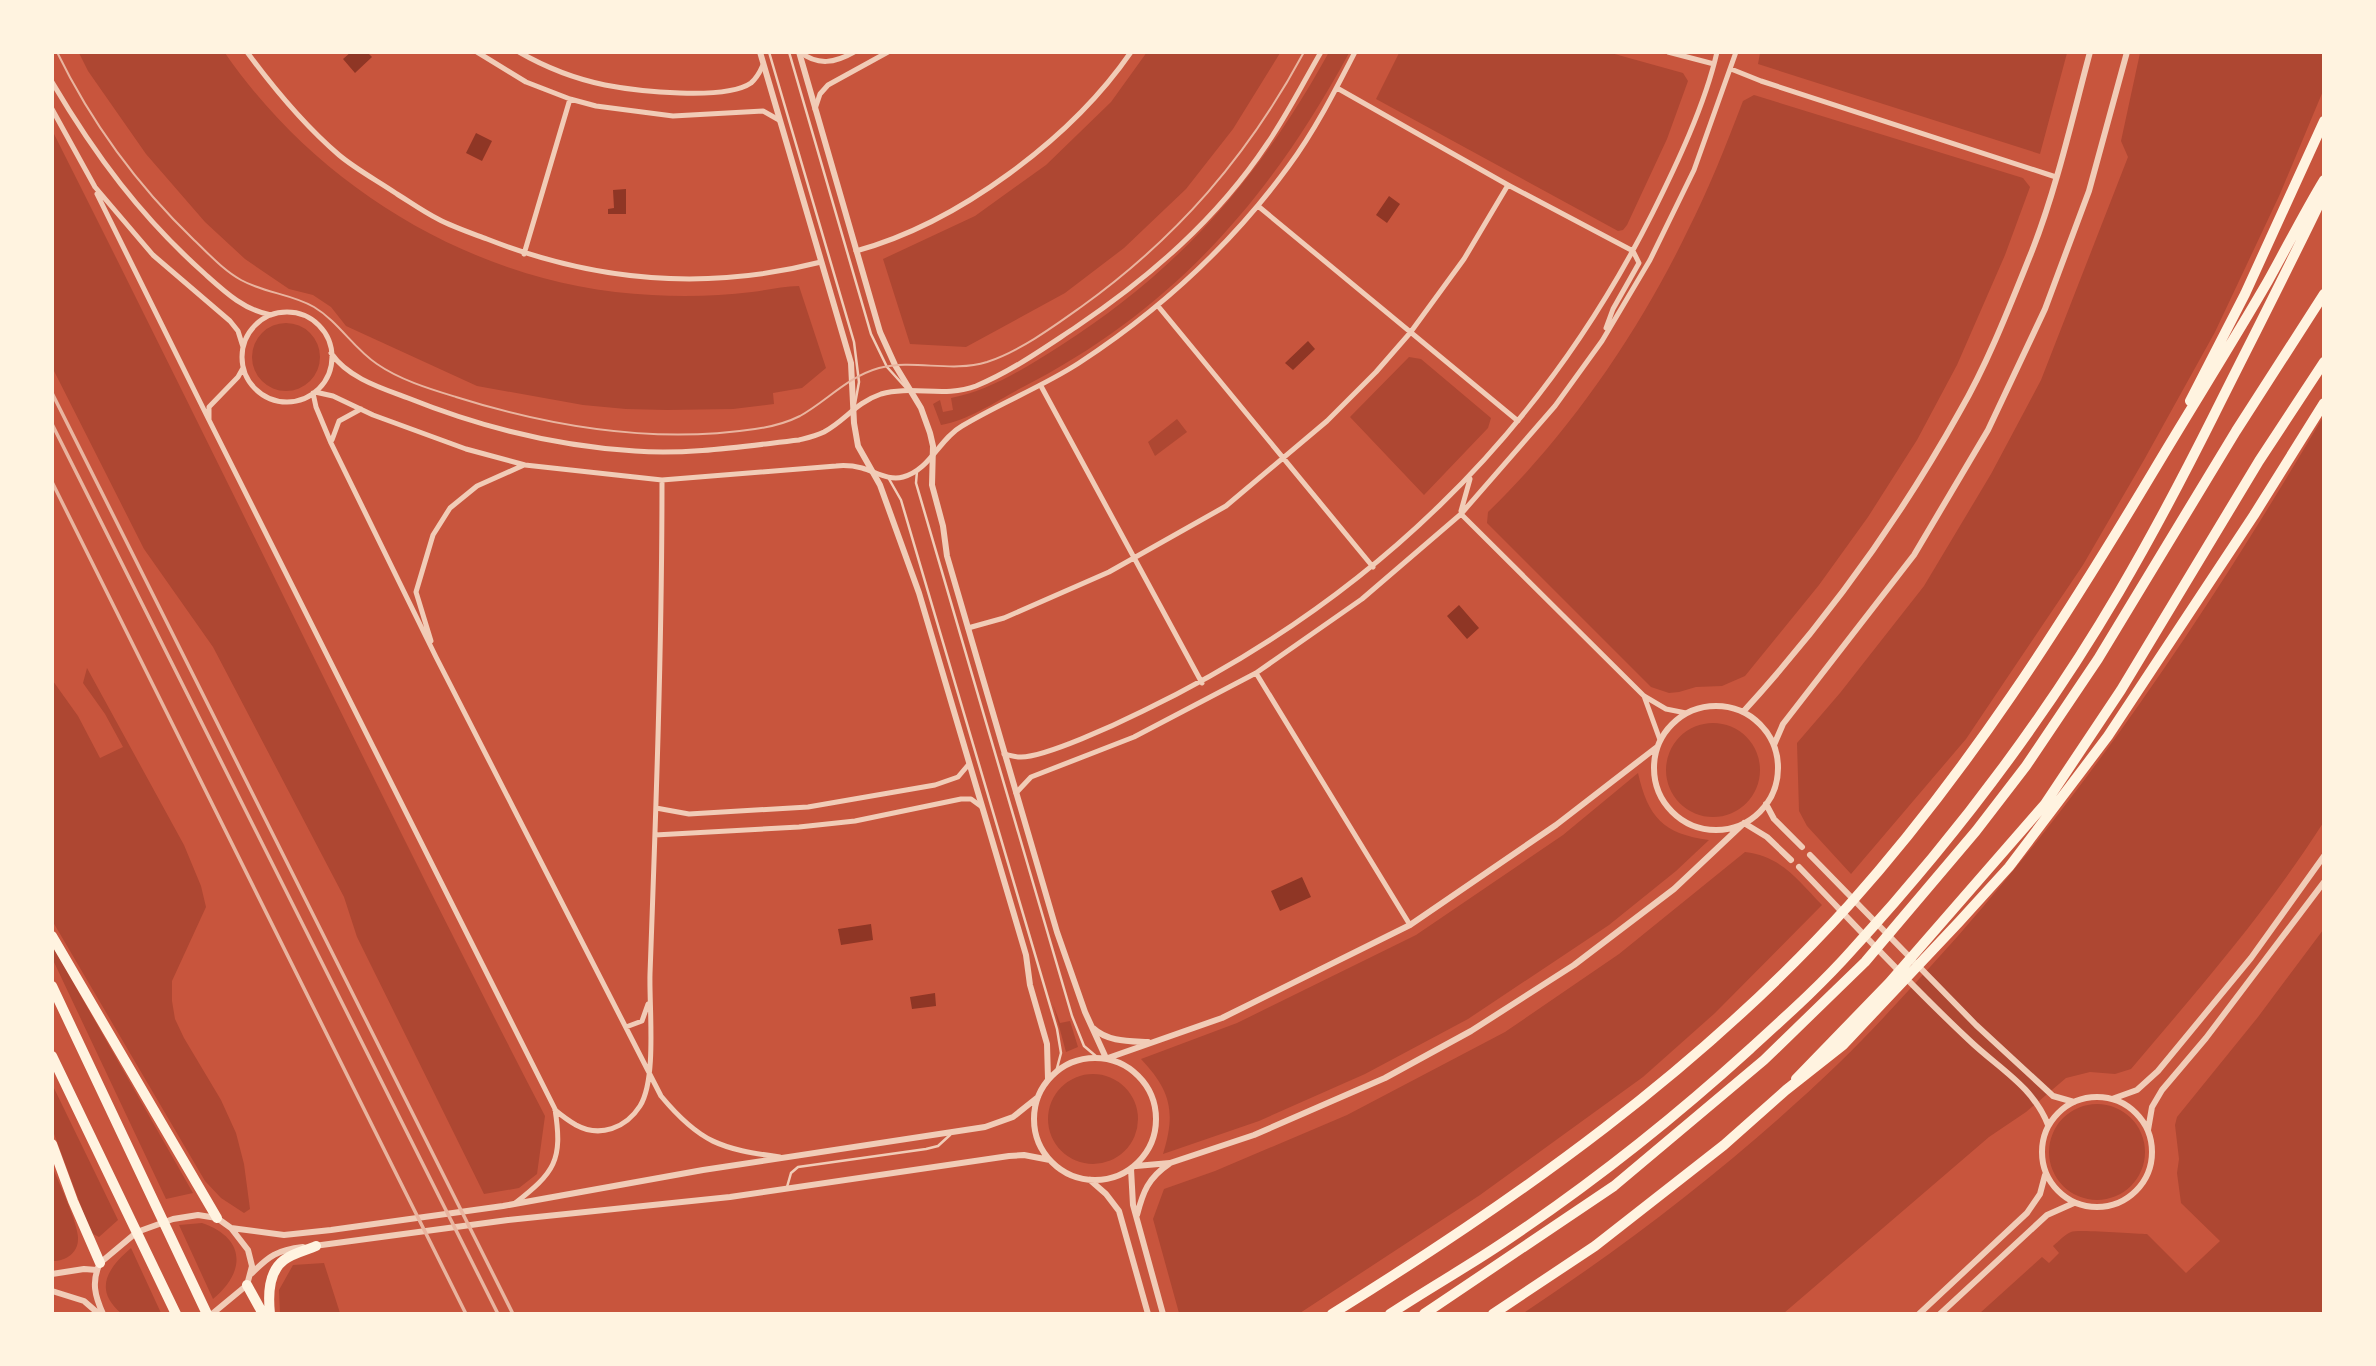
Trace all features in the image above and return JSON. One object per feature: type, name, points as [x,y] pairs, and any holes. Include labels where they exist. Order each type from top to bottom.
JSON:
[{"type":"highway","points":[[2154,470],[2245,294],[2323,121]]},
{"type":"highway","points":[[1332,1314],[1476,1221],[1579,1149],[1658,1087],[1761,994],[1848,906],[1957,774],[2103,558],[2215,372],[2323,180]]},
{"type":"highway","points":[[1390,1314],[1505,1241],[1603,1171],[1711,1084],[1850,952],[1917,874],[1977,801],[2033,726],[2119,594],[2171,500],[2274,298],[2323,194]]},
{"type":"highway","points":[[1424,1314],[1614,1186],[1764,1060],[1865,962],[1976,831],[2026,766],[2098,659],[2236,431],[2323,294]]},
{"type":"highway","points":[[1786,1090],[1804,1068],[1889,983],[2045,804],[2121,690],[2259,461],[2323,362]]},
{"type":"highway","points":[[1493,1314],[1595,1246],[1666,1192],[1786,1090],[1810,1073],[1852,1036],[2009,867],[2055,809],[2170,646],[2323,403]]},
{"type":"highway","points":[[52,936],[217,1218]]},
{"type":"highway","points":[[52,986],[209,1314]]},
{"type":"highway","points":[[52,1056],[176,1314]]},
{"type":"highway","points":[[52,1144],[73,1201],[102,1263]]},
{"type":"highway","points":[[270,1314],[268,1293],[272,1278],[283,1260],[316,1246]]},
{"type":"highway","points":[[247,1284],[263,1314]]},
{"type":"street","points":[[247,52],[280,97],[331,148],[357,168],[439,220],[524,254],[575,268],[651,279],[713,279],[783,271],[821,262]]},
{"type":"street","points":[[477,52],[526,82],[570,99],[625,111],[673,116],[763,111],[779,120]]},
{"type":"street","points":[[519,52],[551,67],[604,85],[656,92],[729,90],[750,84],[763,65]]},
{"type":"street","points":[[760,52],[851,363],[858,446],[886,500],[919,593],[1026,955],[1030,985],[1047,1044],[1048,1079]]},
{"type":"street","points":[[799,52],[822,63],[854,52]]},
{"type":"street","points":[[799,52],[883,341],[926,420],[933,446],[932,485],[943,526],[946,552],[1057,932],[1090,1024],[1107,1058],[1124,1065],[1142,1080],[1155,1107],[1153,1138],[1134,1168],[1131,1191],[1163,1314]]},
{"type":"street","points":[[815,109],[820,94],[828,85],[888,52]]},
{"type":"street","points":[[856,251],[895,237],[956,207],[1021,164],[1078,117],[1107,85],[1131,52]]},
{"type":"street","points":[[331,353],[343,367],[355,375],[386,390],[475,424],[578,445],[635,451],[690,451],[799,440],[824,432],[853,407],[887,393],[959,391],[989,380],[1030,358],[1122,295],[1160,264],[1226,200],[1268,143],[1321,52]]},
{"type":"street","points":[[314,393],[333,396],[466,449],[525,465],[662,480],[848,465],[897,478],[917,471],[943,441],[962,426],[1041,386],[1116,338],[1158,306],[1204,265],[1258,206],[1290,165],[1337,88],[1355,52]]},
{"type":"street","points":[[1668,52],[1714,64]]},
{"type":"street","points":[[1004,754],[1020,757],[1045,751],[1119,723],[1202,683],[1303,619],[1373,567],[1470,476],[1518,421],[1575,346],[1633,251],[1676,165],[1717,52]]},
{"type":"street","points":[[1016,793],[1031,777],[1134,737],[1256,673],[1362,599],[1461,514],[1555,406],[1602,341],[1650,260],[1694,170],[1736,52]]},
{"type":"street","points":[[1743,712],[1792,656],[1885,533],[1961,410],[2033,249],[2090,52]]},
{"type":"street","points":[[1774,745],[1783,724],[1914,555],[1988,429],[2045,309],[2089,191],[2127,52]]},
{"type":"street","points":[[1731,69],[1761,82],[2056,177]]},
{"type":"street","points":[[52,82],[78,127],[147,219],[223,290],[251,309],[271,315]]},
{"type":"street","points":[[1337,88],[1508,185],[1633,251],[1639,263],[1613,309],[1602,341]]},
{"type":"street","points":[[524,254],[570,99]]},
{"type":"street","points":[[52,109],[94,187],[555,1110],[559,1137],[557,1156],[549,1173],[514,1204]]},
{"type":"street","points":[[968,628],[1004,618],[1135,559],[1226,506],[1326,421],[1377,372],[1410,333],[1464,259],[1508,185]]},
{"type":"street","points":[[94,187],[153,255],[230,321],[238,331],[243,346],[243,368],[251,384],[272,400],[298,401],[314,393],[330,370],[331,353],[326,336],[314,322],[298,314],[271,315],[250,331],[243,346]]},
{"type":"street","points":[[1258,206],[1518,421]]},
{"type":"street","points":[[1158,306],[1373,567]]},
{"type":"street","points":[[209,421],[209,407],[232,384],[243,368]]},
{"type":"street","points":[[1041,386],[1202,683]]},
{"type":"street","points":[[314,393],[316,407],[331,443],[436,657],[661,1096],[677,1115],[705,1139],[743,1152],[791,1158]]},
{"type":"street","points":[[331,443],[332,434],[339,421],[361,409]]},
{"type":"street","points":[[436,657],[416,592],[433,535],[450,508],[477,486],[525,465]]},
{"type":"street","points":[[1461,514],[1470,476]]},
{"type":"street","points":[[555,1110],[577,1126],[596,1131],[613,1129],[627,1121],[642,1104],[650,1074],[649,1001],[656,808],[662,480]]},
{"type":"street","points":[[1461,514],[1644,696],[1665,709],[1686,713]]},
{"type":"street","points":[[1256,673],[1410,925]]},
{"type":"street","points":[[1644,696],[1658,744],[1654,763],[1655,779],[1669,808],[1681,819],[1711,830],[1728,829],[1744,823]]},
{"type":"street","points":[[231,1227],[284,1235],[331,1230],[503,1206],[1002,1123],[1024,1110],[1038,1097],[1048,1079],[1072,1062],[1107,1058],[1222,1018],[1410,925],[1556,824],[1658,744],[1671,724],[1686,713],[1705,706],[1724,706],[1743,712],[1756,720],[1774,745],[1778,776],[1774,791],[1766,804],[1674,890],[1574,965],[1471,1031],[1385,1079],[1254,1135],[1170,1163],[1134,1168],[1115,1177],[1090,1180],[1068,1174],[1042,1150],[1034,1124],[1038,1097]]},
{"type":"street","points":[[656,808],[689,814],[808,807],[935,785],[958,777],[969,764]]},
{"type":"street","points":[[655,835],[855,821],[961,799],[971,799],[982,807]]},
{"type":"street","points":[[1766,804],[1774,819],[1976,1025],[2053,1096],[2074,1102]]},
{"type":"street","points":[[1744,823],[1767,837],[1799,867],[1969,1040],[2032,1094],[2048,1125]]},
{"type":"street","points":[[2112,1099],[2137,1090],[2158,1071],[2251,958],[2323,856]]},
{"type":"street","points":[[2148,1130],[2152,1107],[2162,1090],[2206,1038],[2323,882]]},
{"type":"street","points":[[626,1027],[642,1021],[649,1001]]},
{"type":"street","points":[[1090,1024],[1104,1036],[1150,1042]]},
{"type":"street","points":[[1919,1314],[2027,1213],[2040,1194],[2045,1173],[2042,1149],[2048,1125],[2059,1111],[2086,1098],[2112,1099],[2127,1105],[2139,1116],[2148,1130],[2152,1163],[2136,1192],[2123,1202],[2091,1208],[2074,1203],[2052,1186],[2045,1173]]},
{"type":"street","points":[[251,1274],[268,1257],[290,1249],[508,1220],[730,1197],[1009,1156],[1024,1155],[1050,1160]]},
{"type":"street","points":[[1136,1217],[1146,1186],[1152,1177],[1170,1163]]},
{"type":"street","points":[[1090,1180],[1106,1194],[1119,1211],[1148,1314]]},
{"type":"street","points":[[1940,1314],[2047,1215],[2074,1203]]},
{"type":"street","points":[[52,1274],[102,1263],[136,1232],[173,1219],[198,1216],[217,1218],[231,1227],[248,1250],[252,1266],[247,1284],[209,1314]]},
{"type":"street","points":[[101,1314],[94,1293],[102,1263]]},
{"type":"street","points":[[52,1291],[84,1301],[101,1314]]},
{"type":"lane","points":[[769,52],[854,342],[859,382],[853,407]]},
{"type":"lane","points":[[789,52],[874,342],[895,377],[912,392]]},
{"type":"lane","points":[[917,471],[916,484],[1073,1020],[1084,1046],[1097,1058]]},
{"type":"lane","points":[[886,477],[901,500],[1057,1029],[1061,1053],[1056,1072]]},
{"type":"lane","points":[[786,1188],[790,1173],[798,1167],[926,1149],[938,1146],[953,1133]]},
{"type":"shaded area","points":[[351,52],[368,53],[372,57],[355,73],[343,59]]},
{"type":"shaded area","points":[[1147,52],[1280,53],[1233,129],[1186,189],[1124,248],[1065,293],[966,347],[910,344],[883,259],[975,216],[1046,165],[1111,102]]},
{"type":"shaded area","points":[[1329,52],[1349,53],[1286,156],[1251,203],[1213,246],[1171,286],[1126,323],[1077,357],[983,409],[941,425],[933,404],[940,400],[943,412],[953,410],[951,398],[993,384],[1060,346],[1143,285],[1180,252],[1214,217],[1275,140]]},
{"type":"shaded area","points":[[1760,52],[2067,53],[2040,154],[1758,64]]},
{"type":"shaded area","points":[[79,53],[225,53],[264,103],[308,148],[357,189],[411,223],[468,252],[527,273],[589,288],[664,296],[702,296],[799,286],[826,368],[802,388],[773,393],[774,404],[733,409],[626,409],[583,405],[477,386],[346,326],[331,307],[313,295],[289,289],[245,259],[205,222],[146,154],[88,71]]},
{"type":"shaded area","points":[[1399,53],[1611,53],[1683,73],[1688,81],[1667,139],[1627,225],[1618,231],[1376,99]]},
{"type":"shaded area","points":[[2140,53],[2323,53],[2323,91],[2280,194],[2215,332],[2083,565],[1966,739],[1851,874],[1807,826],[1799,811],[1797,743],[1924,586],[1991,474],[2041,380],[2128,157],[2121,141]]},
{"type":"shaded area","points":[[1754,95],[2023,178],[2030,187],[2005,255],[1957,365],[1917,440],[1868,517],[1819,585],[1745,676],[1722,686],[1696,687],[1669,693],[1651,687],[1487,523],[1488,512],[1546,450],[1600,381],[1624,344],[1668,270],[1695,216],[1743,101]]},
{"type":"shaded area","points":[[53,132],[420,871],[545,1116],[537,1174],[519,1188],[484,1194],[357,937],[344,897],[213,647],[144,549],[53,369]]},
{"type":"shaded area","points":[[476,133],[492,141],[482,161],[466,153]]},
{"type":"shaded area","points":[[626,189],[626,214],[608,214],[608,209],[614,208],[613,190]]},
{"type":"shaded area","points":[[1389,196],[1400,204],[1387,223],[1376,215]]},
{"type":"shaded area","points":[[286,323],[299,325],[310,333],[318,344],[318,370],[310,381],[299,389],[286,391],[273,389],[262,381],[254,370],[252,357],[254,344],[262,333],[273,325]]},
{"type":"shaded area","points":[[1308,341],[1315,349],[1293,370],[1285,363]]},
{"type":"shaded area","points":[[1409,357],[1421,359],[1491,418],[1488,428],[1424,495],[1350,417]]},
{"type":"shaded area","points":[[2323,417],[2323,823],[2255,919],[2131,1069],[2115,1074],[2090,1072],[2066,1078],[2026,1112],[1989,1137],[1784,1313],[1522,1314],[1646,1227],[1763,1132],[1850,1052],[1930,967],[2040,838],[2141,702],[2235,562]]},
{"type":"shaded area","points":[[1177,419],[1187,432],[1155,456],[1148,442]]},
{"type":"shaded area","points":[[1459,605],[1479,628],[1467,639],[1447,616]]},
{"type":"shaded area","points":[[87,668],[184,845],[201,886],[206,907],[172,981],[172,1001],[175,1019],[184,1038],[221,1100],[236,1133],[244,1164],[250,1209],[244,1213],[221,1198],[205,1181],[53,922],[53,681],[78,716],[100,758],[123,747],[105,714],[83,683]]},
{"type":"shaded area","points":[[1713,723],[1731,727],[1746,737],[1756,752],[1760,770],[1756,788],[1746,803],[1731,813],[1713,817],[1695,813],[1680,803],[1670,788],[1666,770],[1670,752],[1680,737],[1695,727]]},
{"type":"shaded area","points":[[1638,773],[1647,801],[1660,821],[1680,833],[1709,840],[1676,871],[1609,925],[1468,1019],[1365,1074],[1259,1121],[1163,1154],[1169,1126],[1168,1103],[1159,1081],[1141,1059],[1237,1023],[1416,935],[1563,835]]},
{"type":"shaded area","points":[[1745,852],[1758,854],[1779,864],[1797,878],[1822,905],[1715,1013],[1643,1077],[1480,1195],[1300,1313],[1179,1313],[1153,1219],[1164,1189],[1215,1171],[1347,1115],[1505,1032],[1619,954]]},
{"type":"shaded area","points":[[1302,877],[1311,897],[1280,911],[1271,891]]},
{"type":"shaded area","points":[[871,924],[873,940],[841,945],[838,929]]},
{"type":"shaded area","points":[[2323,930],[2323,1313],[1980,1313],[2042,1257],[2049,1263],[2059,1253],[2053,1246],[2071,1232],[2147,1234],[2186,1273],[2220,1241],[2181,1203],[2177,1173],[2177,1117],[2258,1017]]},
{"type":"shaded area","points":[[53,947],[193,1193],[166,1199],[53,960]]},
{"type":"shaded area","points":[[935,993],[936,1006],[912,1009],[910,997]]},
{"type":"shaded area","points":[[1053,1004],[1060,1023],[1070,1021],[1078,1047],[1066,1052]]},
{"type":"shaded area","points":[[1084,1074],[1102,1074],[1118,1081],[1131,1094],[1138,1110],[1138,1128],[1131,1144],[1118,1157],[1102,1164],[1084,1164],[1068,1157],[1055,1144],[1048,1128],[1048,1110],[1055,1094],[1068,1081]]},
{"type":"shaded area","points":[[52,1084],[118,1220],[99,1237],[91,1233],[53,1131]]},
{"type":"shaded area","points":[[2097,1104],[2115,1108],[2131,1118],[2141,1134],[2145,1152],[2141,1170],[2131,1186],[2115,1196],[2097,1200],[2079,1196],[2063,1186],[2053,1170],[2049,1152],[2053,1134],[2063,1118],[2079,1108]]},
{"type":"shaded area","points":[[52,1166],[72,1214],[78,1239],[76,1248],[70,1255],[53,1261]]},
{"type":"shaded area","points":[[202,1223],[227,1237],[236,1256],[236,1267],[231,1278],[213,1299],[179,1225]]},
{"type":"shaded area","points":[[131,1248],[161,1313],[121,1313],[108,1296],[106,1287],[110,1271]]},
{"type":"shaded area","points":[[324,1263],[340,1313],[280,1313],[279,1290],[293,1265]]},
{"type":"tram line","points":[[57,52],[70,78],[117,152],[154,198],[211,256],[241,280],[314,307],[331,320],[368,358],[386,370],[436,391],[529,417],[604,430],[679,435],[755,429],[778,424],[800,416],[847,383],[879,368],[906,365],[973,365],[1012,352],[1036,338],[1116,280],[1148,253],[1208,193],[1259,126],[1304,52]]},
{"type":"railway","points":[[52,393],[513,1314]]},
{"type":"railway","points":[[52,424],[498,1314]]},
{"type":"railway","points":[[52,482],[466,1314]]}]
